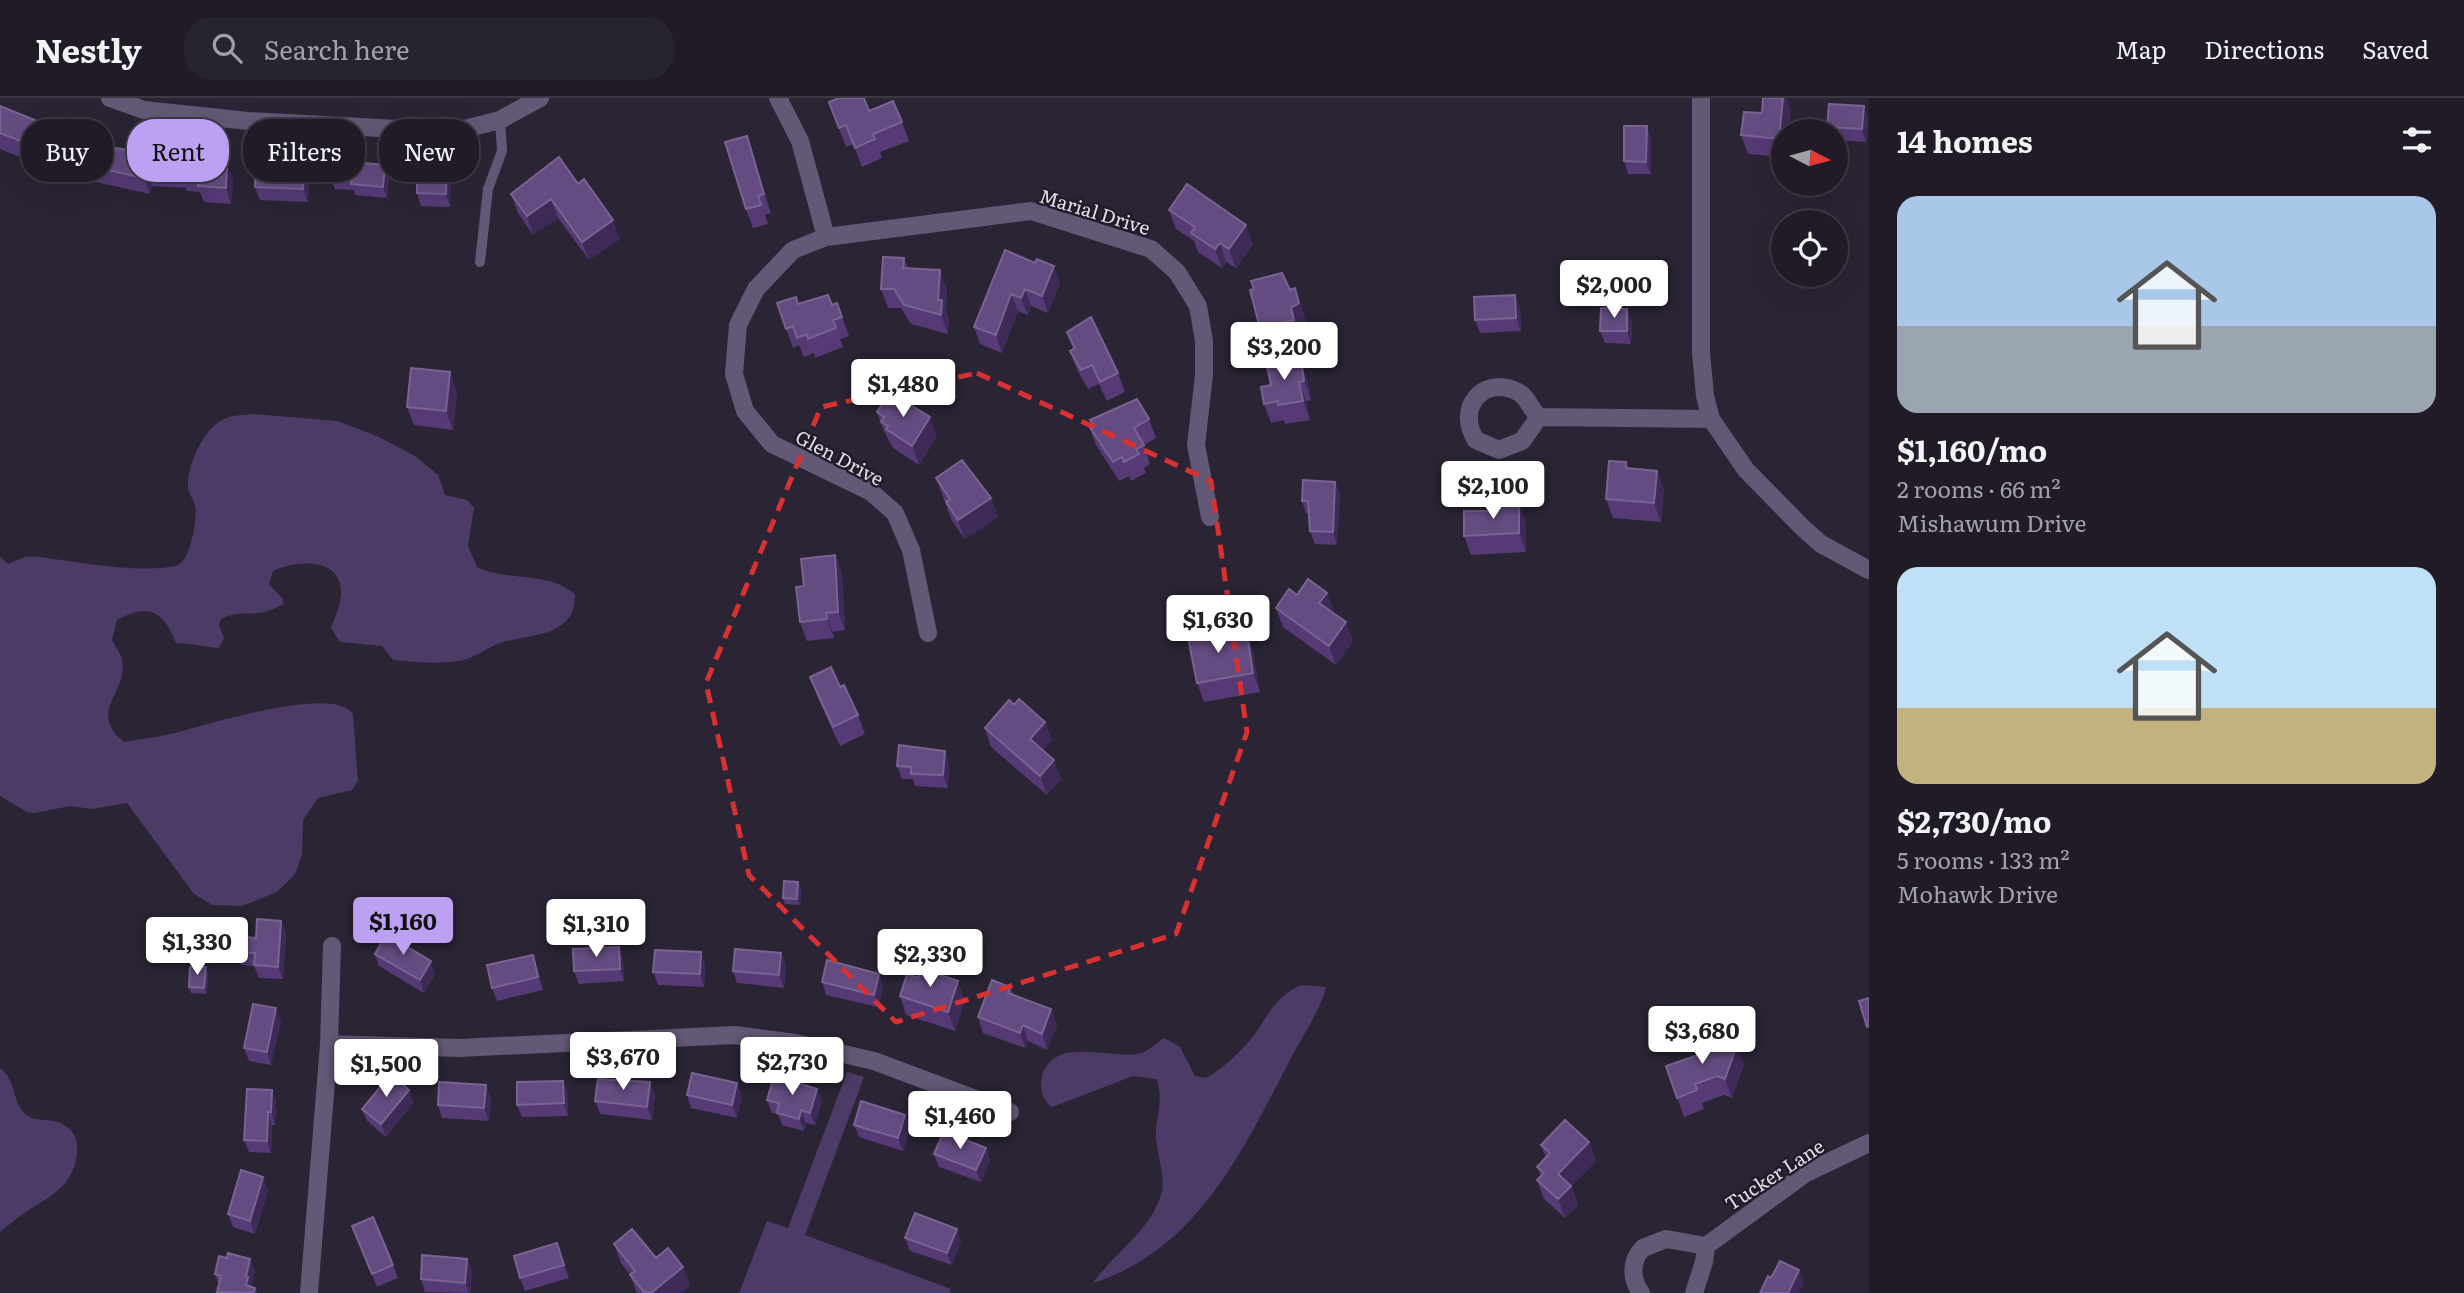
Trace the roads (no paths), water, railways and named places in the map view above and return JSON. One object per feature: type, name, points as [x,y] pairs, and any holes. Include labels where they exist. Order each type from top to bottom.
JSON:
[{"type":"street","points":[[110,98],[144,110],[248,121],[408,131],[468,130],[500,120],[540,98]]},
{"type":"street","points":[[778,98],[800,141],[826,237]]},
{"type":"street","points":[[1702,98],[1700,352],[1705,396],[1712,419],[1746,470],[1803,528],[1821,544],[1869,570]]},
{"type":"street","name":"Marial Drive","points":[[826,237],[1031,211],[1151,249],[1177,272],[1198,306],[1204,341],[1204,375],[1196,445],[1210,517]]},
{"type":"street","name":"Glen Drive","points":[[826,237],[793,250],[756,289],[738,326],[734,374],[745,411],[772,444],[871,492],[895,513],[911,550],[928,633]]},
{"type":"street","points":[[1539,416],[1712,419]]},
{"type":"street","points":[[309,1293],[329,1044],[332,946]]},
{"type":"street","points":[[329,1044],[459,1048],[735,1035],[796,1043],[874,1060],[1010,1112]]},
{"type":"street","name":"Tucker Lane","points":[[1706,1247],[1796,1179],[1869,1143]]},
{"type":"street","points":[[1641,1293],[1633,1272],[1636,1256],[1643,1248],[1666,1239],[1706,1247],[1694,1293]]},
{"type":"lane","points":[[480,262],[488,189],[502,151],[500,120]]}]
